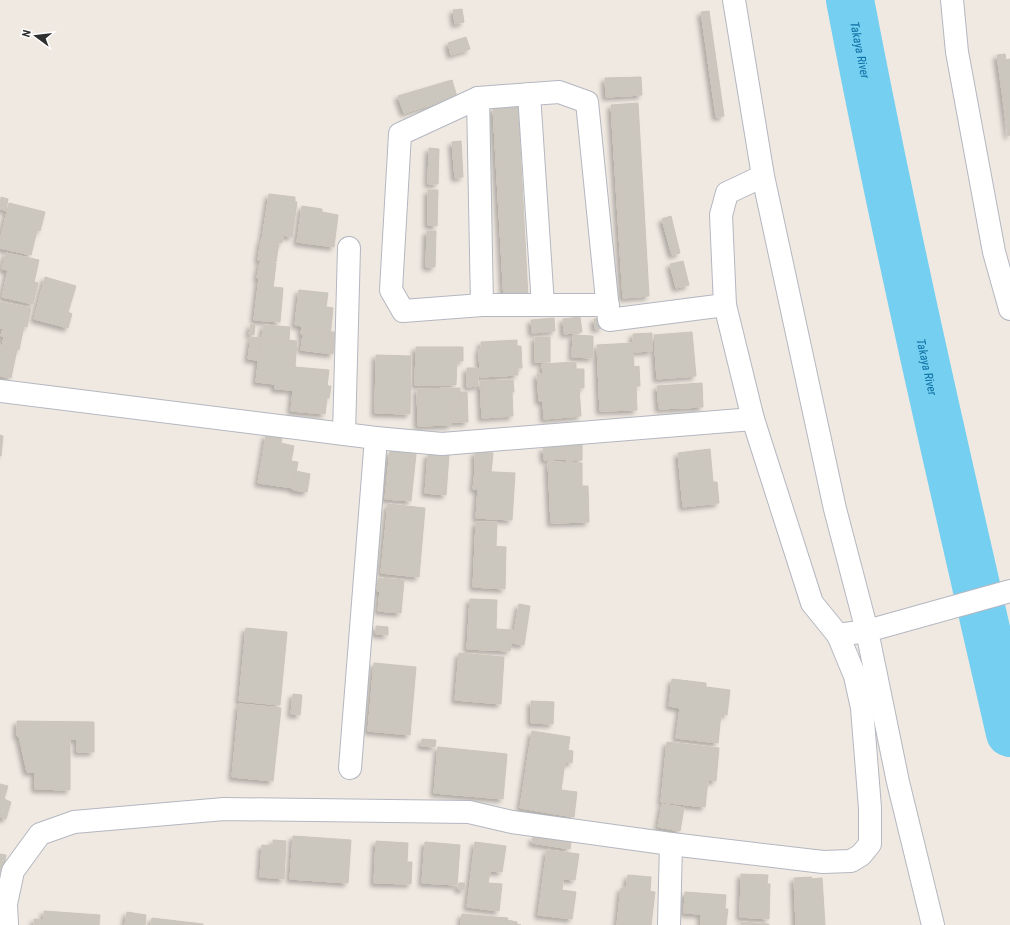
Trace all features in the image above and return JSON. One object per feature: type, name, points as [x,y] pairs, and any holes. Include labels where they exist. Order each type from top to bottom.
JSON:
[{"type":"street","points":[[734,0],[763,176],[835,509],[867,631],[898,782],[933,925]]},
{"type":"street","points":[[952,0],[957,52],[994,252],[1010,309]]},
{"type":"street","points":[[608,305],[482,305],[403,311],[391,290],[400,134],[478,98],[559,92],[587,102],[608,305],[609,320],[725,305]]},
{"type":"street","points":[[529,94],[543,305]]},
{"type":"street","points":[[478,98],[482,305]]},
{"type":"street","points":[[6,925],[6,904],[13,871],[40,834],[74,822],[224,809],[469,812],[512,822],[671,844],[823,862],[851,861],[861,855],[870,844],[870,808],[862,708],[855,676],[838,635],[812,603],[753,419],[725,305],[721,215],[727,193],[763,176]]},
{"type":"street","points":[[344,434],[349,248]]},
{"type":"street","points":[[0,391],[376,438],[442,444],[753,419]]},
{"type":"street","points":[[350,768],[376,438]]},
{"type":"street","points":[[838,635],[867,631],[1010,590]]},
{"type":"street","points":[[669,925],[671,844]]},
{"type":"building","points":[[462,9],[464,22],[455,24],[453,10]]},
{"type":"building","points":[[709,11],[724,116],[716,117],[701,12]]},
{"type":"building","points":[[466,37],[470,49],[451,55],[448,43]]},
{"type":"building","points":[[1005,54],[1006,60],[1010,59],[1010,135],[1008,136],[997,55]]},
{"type":"building","points":[[641,77],[642,95],[606,97],[605,78]]},
{"type":"building","points":[[452,80],[457,97],[404,113],[398,96]]},
{"type":"building","points":[[638,103],[649,296],[623,298],[611,105]]},
{"type":"building","points":[[518,106],[528,297],[504,299],[493,108]]},
{"type":"building","points":[[461,141],[463,177],[455,178],[452,142]]},
{"type":"building","points":[[429,148],[439,149],[438,184],[428,184]]},
{"type":"building","points":[[428,190],[438,190],[437,226],[428,225]]},
{"type":"building","points":[[269,194],[295,197],[295,202],[297,202],[292,237],[283,235],[282,243],[262,240]]},
{"type":"building","points":[[1,197],[8,199],[6,210],[0,209]]},
{"type":"building","points":[[9,203],[45,212],[40,231],[37,230],[31,255],[0,248],[0,241]]},
{"type":"building","points":[[302,206],[322,209],[322,212],[338,215],[334,247],[297,242]]},
{"type":"building","points":[[671,216],[680,253],[672,255],[662,219]]},
{"type":"building","points":[[427,231],[436,231],[435,267],[426,267]]},
{"type":"building","points":[[261,240],[279,242],[276,262],[258,260]]},
{"type":"building","points":[[6,253],[39,260],[34,282],[38,283],[33,304],[2,297],[8,270],[2,269]]},
{"type":"building","points":[[683,261],[689,285],[676,288],[670,264]]},
{"type":"building","points":[[260,262],[276,263],[274,280],[257,278]]},
{"type":"building","points":[[45,277],[76,286],[68,312],[72,314],[68,328],[34,319]]},
{"type":"building","points":[[259,278],[274,280],[273,287],[283,288],[280,322],[254,320]]},
{"type":"building","points":[[299,290],[328,293],[326,307],[333,308],[330,337],[301,334],[302,326],[295,325]]},
{"type":"building","points":[[0,302],[31,308],[27,327],[24,326],[21,340],[1,336],[3,328],[0,328]]},
{"type":"building","points":[[580,317],[582,332],[564,334],[563,319]]},
{"type":"building","points":[[554,318],[555,331],[532,333],[531,320]]},
{"type":"building","points":[[601,318],[602,328],[595,329],[594,319]]},
{"type":"building","points":[[251,324],[255,325],[254,335],[249,334]]},
{"type":"building","points":[[264,325],[290,327],[289,340],[262,337]]},
{"type":"building","points":[[330,332],[335,332],[333,354],[301,350],[303,334],[330,337]]},
{"type":"building","points":[[692,332],[696,376],[657,379],[654,335]]},
{"type":"building","points":[[652,333],[652,351],[633,352],[633,334]]},
{"type":"building","points":[[573,335],[593,336],[593,358],[572,357]]},
{"type":"building","points":[[4,337],[21,340],[19,350],[2,346]]},
{"type":"building","points":[[251,337],[261,338],[258,360],[248,359]]},
{"type":"building","points":[[261,337],[297,341],[295,367],[329,370],[327,386],[331,386],[329,398],[327,398],[325,414],[291,411],[293,390],[275,389],[275,384],[256,382]]},
{"type":"building","points":[[535,337],[550,337],[550,362],[535,362]]},
{"type":"building","points":[[517,340],[517,346],[521,346],[522,368],[517,368],[518,375],[480,377],[479,349],[481,349],[481,342]]},
{"type":"building","points":[[633,343],[634,367],[639,366],[640,386],[636,386],[637,410],[600,411],[597,345]]},
{"type":"building","points":[[0,346],[17,349],[11,378],[0,376]]},
{"type":"building","points":[[416,347],[463,347],[463,361],[457,361],[456,385],[415,385]]},
{"type":"building","points":[[376,355],[411,356],[410,414],[375,413]]},
{"type":"building","points":[[576,362],[576,369],[584,369],[584,388],[579,388],[581,416],[544,419],[543,401],[539,401],[537,374],[543,374],[542,364]]},
{"type":"building","points":[[467,368],[478,368],[478,386],[467,387]]},
{"type":"building","points":[[513,380],[513,416],[482,418],[480,381]]},
{"type":"building","points":[[702,383],[703,407],[659,409],[657,386]]},
{"type":"building","points":[[460,388],[460,403],[451,403],[451,425],[418,426],[417,389]]},
{"type":"building","points":[[460,392],[467,392],[468,422],[451,422],[451,403],[460,403]]},
{"type":"building","points":[[0,435],[3,436],[1,456],[0,456]]},
{"type":"building","points":[[266,435],[282,437],[281,443],[294,446],[291,461],[298,462],[293,488],[258,483]]},
{"type":"building","points":[[582,444],[582,460],[566,461],[565,445]]},
{"type":"building","points":[[565,446],[566,459],[544,460],[543,448]]},
{"type":"building","points":[[710,449],[713,482],[717,482],[719,503],[683,507],[678,453]]},
{"type":"building","points":[[390,451],[416,454],[411,501],[385,499]]},
{"type":"building","points":[[475,452],[493,453],[491,472],[475,471]]},
{"type":"building","points":[[428,454],[449,455],[446,495],[425,493]]},
{"type":"building","points":[[548,462],[582,463],[582,486],[588,486],[589,522],[551,523]]},
{"type":"building","points":[[296,471],[310,474],[307,492],[293,490]]},
{"type":"building","points":[[475,471],[515,473],[512,520],[476,518],[478,489],[473,489]]},
{"type":"building","points":[[388,504],[425,508],[419,577],[381,573]]},
{"type":"building","points":[[476,522],[497,522],[496,546],[475,545]]},
{"type":"building","points":[[475,545],[506,547],[505,589],[473,587]]},
{"type":"building","points":[[378,578],[404,580],[401,613],[378,611],[380,591],[377,591]]},
{"type":"building","points":[[470,599],[497,600],[496,629],[512,630],[510,651],[467,649]]},
{"type":"building","points":[[519,604],[530,606],[524,645],[512,643]]},
{"type":"building","points":[[376,626],[388,627],[388,635],[376,634]]},
{"type":"building","points":[[246,628],[287,632],[280,705],[239,701]]},
{"type":"building","points":[[459,653],[504,657],[501,704],[455,700]]},
{"type":"building","points":[[374,663],[416,667],[410,735],[368,731]]},
{"type":"building","points":[[672,679],[706,683],[706,687],[730,690],[727,715],[721,714],[718,743],[676,738],[680,708],[669,706]]},
{"type":"building","points":[[293,694],[302,695],[300,715],[291,714]]},
{"type":"building","points":[[531,701],[554,702],[553,724],[531,723]]},
{"type":"building","points":[[239,704],[281,708],[273,781],[232,777]]},
{"type":"building","points":[[17,721],[94,722],[94,752],[77,752],[77,739],[70,739],[70,790],[35,789],[35,772],[27,772],[19,736],[17,736]]},
{"type":"building","points":[[532,731],[570,737],[568,750],[573,751],[572,763],[565,762],[561,790],[577,792],[574,817],[520,808]]},
{"type":"building","points":[[422,739],[436,740],[435,747],[421,746]]},
{"type":"building","points":[[667,742],[719,748],[716,781],[708,780],[705,807],[661,802]]},
{"type":"building","points":[[438,747],[507,754],[503,799],[434,793]]},
{"type":"building","points":[[0,784],[8,786],[4,799],[11,802],[6,819],[0,817]]},
{"type":"building","points":[[662,804],[684,808],[680,831],[658,827]]},
{"type":"building","points":[[293,836],[351,840],[348,883],[290,879]]},
{"type":"building","points":[[533,837],[571,842],[570,849],[532,843]]},
{"type":"building","points":[[273,840],[286,841],[284,879],[260,877],[262,845],[273,846]]},
{"type":"building","points":[[376,841],[408,843],[407,862],[412,862],[411,884],[374,883]]},
{"type":"building","points":[[425,842],[460,845],[457,885],[422,883]]},
{"type":"building","points":[[475,842],[506,846],[502,872],[490,871],[488,883],[502,884],[499,911],[467,907]]},
{"type":"building","points":[[547,850],[579,854],[575,880],[563,879],[562,890],[576,892],[572,919],[538,915]]},
{"type":"building","points":[[0,854],[6,855],[4,869],[0,868]]},
{"type":"building","points":[[741,874],[768,875],[767,884],[770,884],[769,919],[740,917]]},
{"type":"building","points":[[628,875],[651,877],[650,891],[626,889]]},
{"type":"building","points":[[811,877],[812,879],[822,878],[825,925],[796,925],[794,878]]},
{"type":"building","points":[[459,883],[465,883],[464,890],[458,889]]},
{"type":"building","points":[[621,888],[655,892],[651,925],[617,925]]},
{"type":"building","points":[[685,892],[726,895],[725,909],[728,909],[726,925],[701,925],[701,914],[684,913]]},
{"type":"building","points":[[44,911],[100,915],[99,925],[34,925],[34,919],[44,920]]},
{"type":"building","points":[[127,912],[146,915],[145,925],[125,925]]},
{"type":"building","points":[[462,914],[495,917],[494,925],[461,925]]},
{"type":"building","points":[[495,917],[508,918],[507,920],[517,922],[517,924],[521,925],[494,925]]},
{"type":"building","points":[[152,918],[203,924],[203,925],[151,925]]},
{"type":"building","points":[[741,922],[769,924],[769,925],[741,925]]},
{"type":"waterway","name":"Takaya River","points":[[850,0],[907,276],[947,459],[1010,733]]}]
